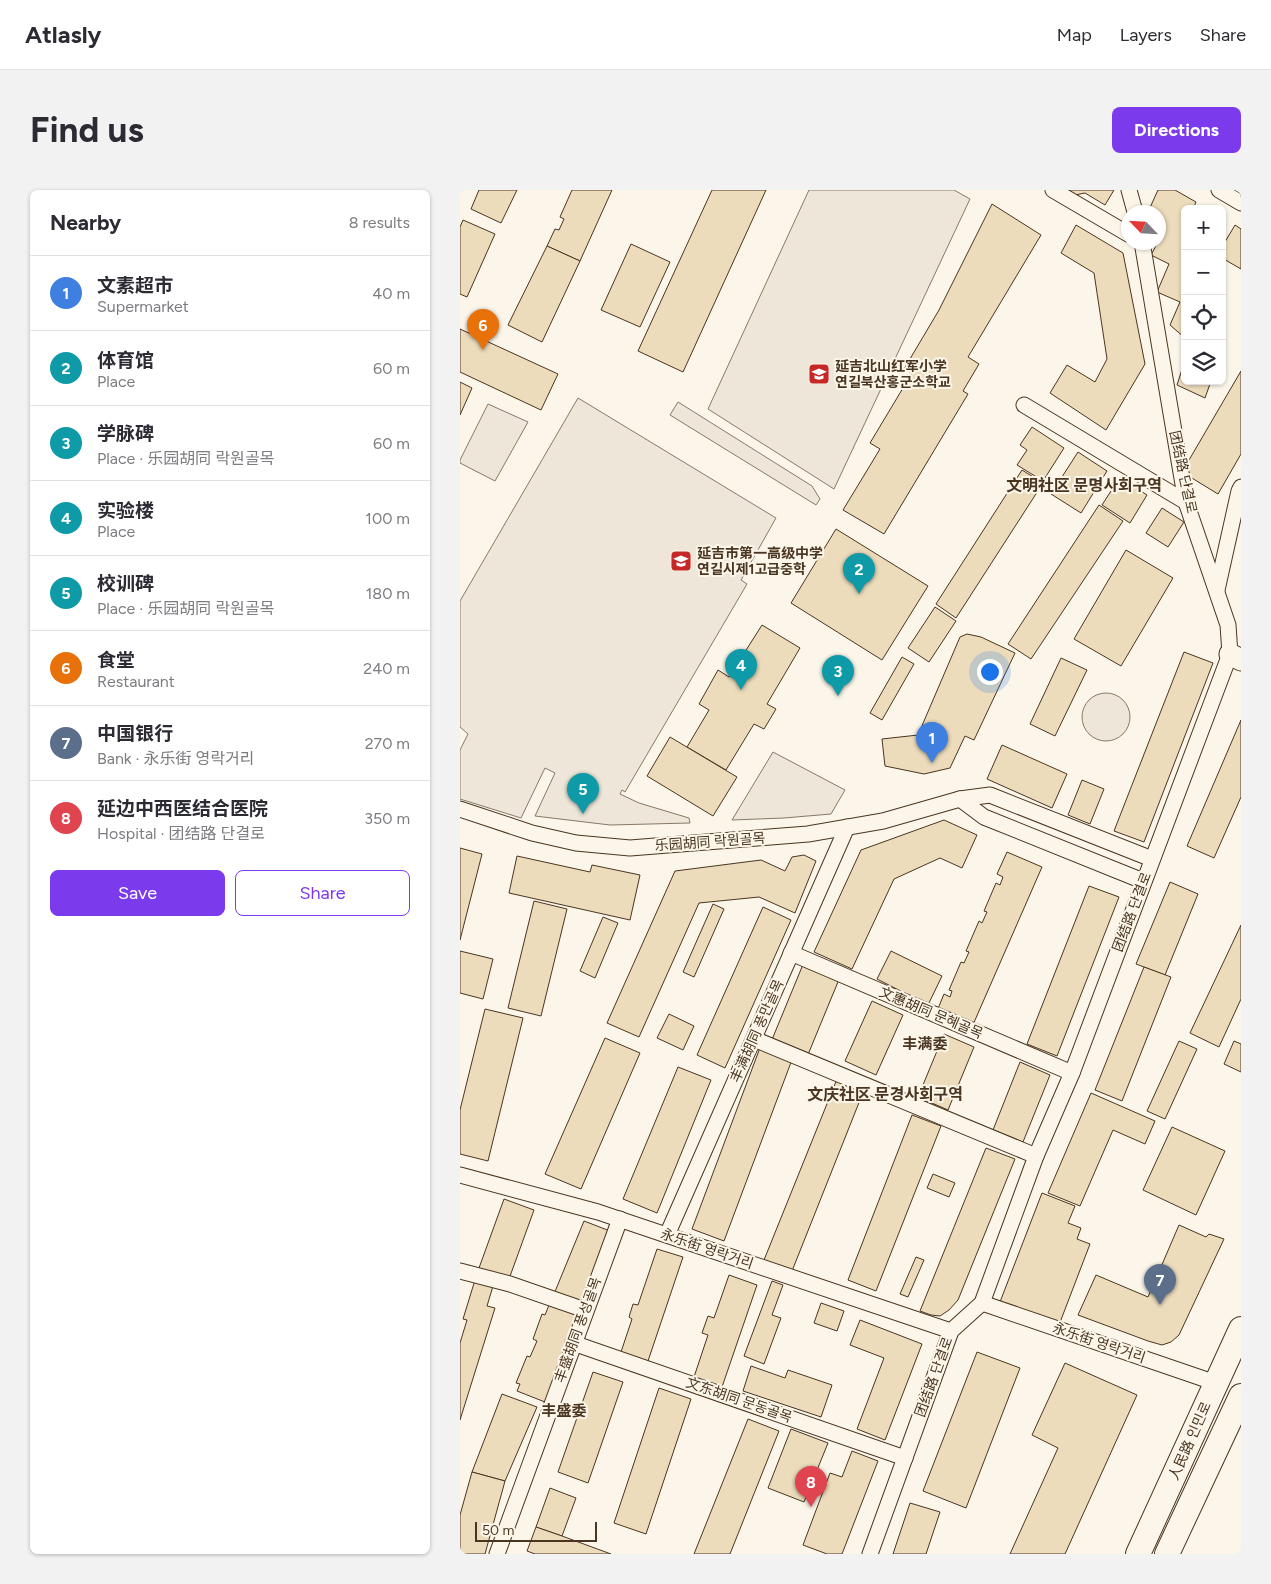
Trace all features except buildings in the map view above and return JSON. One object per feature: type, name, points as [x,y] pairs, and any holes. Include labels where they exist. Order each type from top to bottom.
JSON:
[{"type":"main road","name":"人民路 인민로","points":[[1138,1554],[1241,1329]]},
{"type":"main road","name":"人民路 인민로","points":[[1167,1554],[1241,1396]]},
{"type":"street","points":[[1053,190],[1121,230]]},
{"type":"street","points":[[1129,190],[1133,205]]},
{"type":"street","points":[[1219,190],[1241,203]]},
{"type":"street","name":"团结路 단결로","points":[[870,1554],[951,1332],[982,1304],[1036,1156],[1072,1073],[1143,881],[1236,657],[1217,590],[1186,502],[1143,250]]},
{"type":"street","points":[[1024,406],[1186,502]]},
{"type":"street","points":[[1217,590],[1241,487]]},
{"type":"street","name":"乐园胡同 락원골목","points":[[460,809],[532,834],[576,843],[630,848],[808,834],[883,821],[960,799],[990,795],[1152,859]]},
{"type":"street","points":[[960,799],[984,818],[1143,881]]},
{"type":"street","name":"丰满胡同 풍만골목","points":[[667,1235],[847,827]]},
{"type":"street","name":"文惠胡同 문혜골목","points":[[791,953],[1072,1073]]},
{"type":"street","points":[[754,1038],[1036,1156]]},
{"type":"street","name":"永乐街 영락거리","points":[[460,1175],[620,1219],[951,1332]]},
{"type":"street","name":"丰盛胡同 풍성골목","points":[[496,1554],[620,1219]]},
{"type":"street","points":[[460,1271],[510,1284],[585,1310]]},
{"type":"street","name":"永乐街 영락거리","points":[[982,1304],[1216,1383]]},
{"type":"street","name":"文东胡同 문동골목","points":[[573,1343],[905,1458]]},
{"type":"shaded area","points":[[809,190],[954,190],[970,199],[834,489],[708,409]]},
{"type":"shaded area","points":[[578,398],[776,518],[741,580],[747,584],[625,792],[622,790],[620,794],[639,803],[689,818],[690,823],[610,825],[535,816],[555,773],[545,768],[521,818],[460,799],[460,750],[468,734],[460,727],[460,601]]},
{"type":"shaded area","points":[[678,402],[812,486],[820,499],[816,505],[670,415]]},
{"type":"shaded area","points":[[488,404],[528,422],[495,481],[460,463]]},
{"type":"shaded area","points":[[1106,693],[1115,695],[1123,700],[1128,708],[1130,717],[1128,726],[1123,734],[1115,739],[1106,741],[1097,739],[1089,734],[1084,726],[1082,717],[1084,708],[1089,700],[1097,695]]},
{"type":"shaded area","points":[[773,752],[845,790],[831,814],[732,820]]},
{"type":"place","name":"食堂","points":[[483,350]]},
{"type":"place","name":"延吉北山红军小学 연길북산홍군소학교","points":[[819,374]]},
{"type":"place","name":"延吉市第一高级中学 연길시제1고급중학","points":[[681,561]]},
{"type":"place","name":"体育馆","points":[[859,594]]},
{"type":"place","name":"实验楼","points":[[741,690]]},
{"type":"place","name":"学脉碑","points":[[838,696]]},
{"type":"place","name":"文素超市","points":[[932,763]]},
{"type":"place","name":"校训碑","points":[[583,814]]},
{"type":"place","name":"中国银行","points":[[1160,1305]]},
{"type":"place","name":"延边中西医结合医院","points":[[811,1507]]},
{"type":"district","name":"文明社区 문명사회구역","points":[[1084,485]]},
{"type":"district","name":"丰满委","points":[[925,1044]]},
{"type":"district","name":"文庆社区 문경사회구역","points":[[885,1094]]},
{"type":"district","name":"丰盛委","points":[[564,1411]]}]
